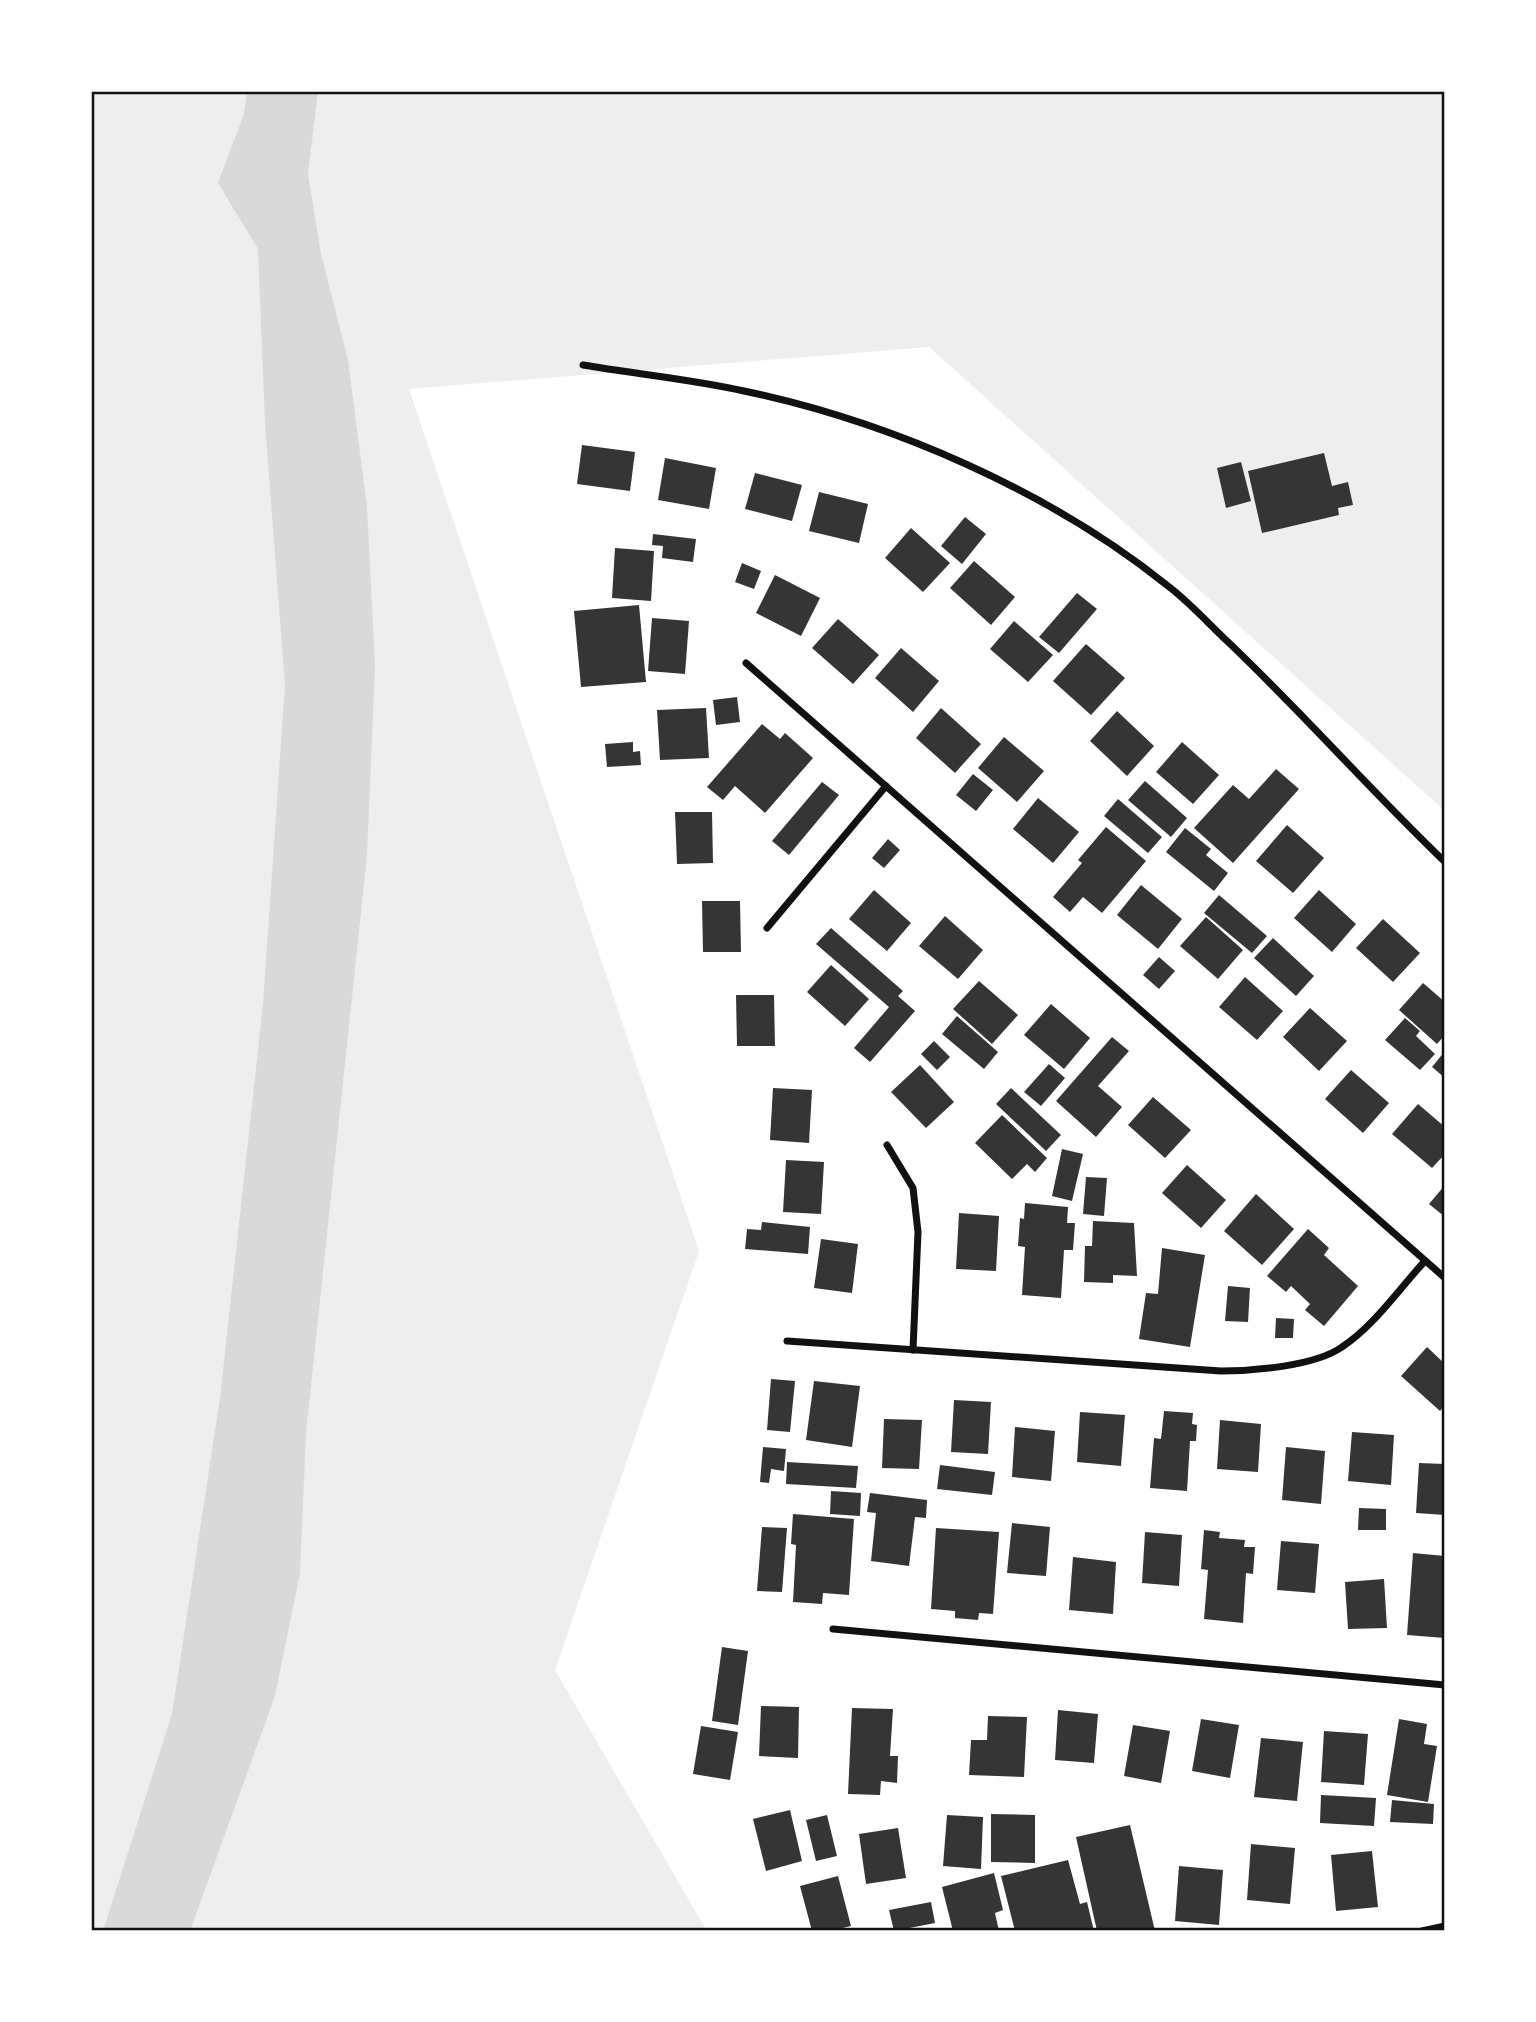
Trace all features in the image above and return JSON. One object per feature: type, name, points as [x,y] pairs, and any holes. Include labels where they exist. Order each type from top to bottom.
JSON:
[{"type":"street","points":[[583,365],[744,390],[830,411],[946,456],[1035,500],[1096,536],[1169,586],[1250,662],[1445,862]]},
{"type":"street","points":[[746,663],[1445,1278]]},
{"type":"street","points":[[766,928],[886,786]]},
{"type":"street","points":[[887,1145],[913,1188],[918,1232],[913,1350]]},
{"type":"street","points":[[787,1341],[1221,1371],[1263,1370],[1341,1349],[1363,1329],[1425,1261]]},
{"type":"street","points":[[834,1629],[1445,1685]]},
{"type":"street","points":[[1422,1931],[1445,1926]]},
{"type":"shaded area","points":[[91,91],[1445,91],[1445,811],[929,347],[409,389],[699,1251],[555,1670],[707,1931],[91,1931]]},
{"type":"shaded area","points":[[247,91],[318,91],[308,174],[321,254],[348,360],[367,507],[375,666],[367,855],[306,1433],[300,1573],[275,1696],[190,1931],[103,1931],[172,1714],[220,1398],[263,1004],[285,685],[265,423],[258,249],[218,183],[244,114]]},
{"type":"building","points":[[582,445],[635,452],[630,491],[577,484]]},
{"type":"building","points":[[1324,453],[1332,486],[1348,482],[1353,505],[1338,508],[1339,515],[1262,533],[1248,471]]},
{"type":"building","points":[[665,458],[716,468],[709,509],[658,500]]},
{"type":"building","points":[[1241,462],[1251,501],[1226,508],[1217,468]]},
{"type":"building","points":[[755,473],[802,485],[792,521],[745,509]]},
{"type":"building","points":[[819,492],[868,504],[859,543],[809,531]]},
{"type":"building","points":[[965,517],[986,534],[962,564],[941,546]]},
{"type":"building","points":[[911,528],[950,563],[923,592],[885,558]]},
{"type":"building","points":[[653,534],[696,539],[693,562],[662,558],[663,546],[652,545]]},
{"type":"building","points":[[615,548],[654,551],[651,601],[612,598]]},
{"type":"building","points":[[974,561],[1015,597],[991,625],[950,588]]},
{"type":"building","points":[[742,563],[761,571],[754,589],[735,582]]},
{"type":"building","points":[[775,575],[820,598],[801,636],[756,613]]},
{"type":"building","points":[[1077,593],[1097,609],[1059,653],[1039,637]]},
{"type":"building","points":[[639,605],[646,682],[581,687],[574,611]]},
{"type":"building","points":[[652,618],[689,621],[685,674],[648,671]]},
{"type":"building","points":[[838,619],[879,655],[853,684],[812,648]]},
{"type":"building","points":[[1014,621],[1053,655],[1028,682],[990,649]]},
{"type":"building","points":[[1086,644],[1125,678],[1091,715],[1053,681]]},
{"type":"building","points":[[901,648],[939,681],[913,712],[875,678]]},
{"type":"building","points":[[737,697],[740,722],[716,725],[713,700]]},
{"type":"building","points":[[706,708],[709,758],[660,760],[657,710]]},
{"type":"building","points":[[941,708],[981,744],[955,773],[916,738]]},
{"type":"building","points":[[1117,711],[1154,746],[1127,776],[1090,741]]},
{"type":"building","points":[[762,724],[780,739],[785,733],[813,758],[765,813],[735,786],[723,800],[707,787]]},
{"type":"building","points":[[1004,737],[1044,771],[1017,802],[978,768]]},
{"type":"building","points":[[633,742],[633,752],[640,751],[641,765],[607,767],[605,744]]},
{"type":"building","points":[[1182,742],[1219,775],[1193,804],[1156,772]]},
{"type":"building","points":[[1276,769],[1299,789],[1233,863],[1194,828],[1233,785],[1249,799]]},
{"type":"building","points":[[973,774],[993,790],[976,811],[956,795]]},
{"type":"building","points":[[1145,781],[1187,818],[1171,837],[1128,800]]},
{"type":"building","points":[[822,782],[839,795],[789,855],[772,841]]},
{"type":"building","points":[[1038,798],[1079,832],[1053,863],[1013,829]]},
{"type":"building","points":[[1118,799],[1162,837],[1148,853],[1104,816]]},
{"type":"building","points":[[675,812],[712,812],[713,863],[677,864]]},
{"type":"building","points":[[1287,825],[1324,858],[1293,893],[1256,861]]},
{"type":"building","points":[[1106,827],[1146,861],[1102,913],[1083,897],[1070,912],[1053,897],[1082,863],[1078,860]]},
{"type":"building","points":[[1185,828],[1211,849],[1206,855],[1228,873],[1214,891],[1166,852]]},
{"type":"building","points":[[888,839],[900,850],[884,868],[872,858]]},
{"type":"building","points":[[1141,885],[1182,919],[1158,949],[1117,915]]},
{"type":"building","points":[[874,890],[911,923],[887,951],[849,919]]},
{"type":"building","points":[[1319,890],[1356,924],[1332,952],[1294,918]]},
{"type":"building","points":[[1219,895],[1267,936],[1252,953],[1204,913]]},
{"type":"building","points":[[702,901],[740,901],[741,952],[703,952]]},
{"type":"building","points":[[945,916],[983,950],[958,979],[919,946]]},
{"type":"building","points":[[1206,917],[1243,950],[1218,979],[1180,946]]},
{"type":"building","points":[[1383,919],[1420,953],[1393,982],[1356,948]]},
{"type":"building","points":[[831,928],[903,991],[898,996],[915,1011],[870,1062],[854,1048],[889,1007],[816,944]]},
{"type":"building","points":[[1273,938],[1314,976],[1296,996],[1254,958]]},
{"type":"building","points":[[1159,957],[1175,971],[1159,989],[1143,975]]},
{"type":"building","points":[[831,965],[869,999],[845,1026],[807,992]]},
{"type":"building","points":[[1245,977],[1283,1011],[1257,1040],[1219,1007]]},
{"type":"building","points":[[979,981],[1018,1015],[992,1044],[953,1009]]},
{"type":"building","points":[[1423,983],[1445,1002],[1445,1035],[1437,1044],[1399,1010]]},
{"type":"building","points":[[736,995],[774,995],[775,1046],[737,1046]]},
{"type":"building","points":[[1051,1004],[1090,1038],[1064,1069],[1024,1035]]},
{"type":"building","points":[[1310,1008],[1347,1041],[1319,1071],[1283,1037]]},
{"type":"building","points":[[957,1016],[998,1052],[984,1069],[942,1034]]},
{"type":"building","points":[[1405,1018],[1420,1031],[1416,1036],[1435,1054],[1420,1070],[1385,1040]]},
{"type":"building","points":[[1112,1037],[1129,1051],[1098,1086],[1122,1107],[1096,1137],[1056,1101]]},
{"type":"building","points":[[934,1041],[950,1057],[937,1070],[921,1054]]},
{"type":"building","points":[[1445,1051],[1445,1078],[1432,1067]]},
{"type":"building","points":[[1049,1064],[1065,1078],[1041,1106],[1024,1092]]},
{"type":"building","points":[[920,1065],[954,1102],[926,1128],[891,1092]]},
{"type":"building","points":[[1351,1070],[1389,1103],[1363,1133],[1325,1099]]},
{"type":"building","points":[[773,1088],[812,1090],[809,1143],[770,1140]]},
{"type":"building","points":[[1011,1088],[1061,1135],[1046,1151],[996,1104]]},
{"type":"building","points":[[1153,1097],[1191,1130],[1165,1158],[1128,1125]]},
{"type":"building","points":[[1418,1104],[1445,1127],[1445,1154],[1432,1168],[1392,1134]]},
{"type":"building","points":[[1002,1115],[1047,1158],[1035,1172],[1027,1164],[1012,1179],[975,1143]]},
{"type":"building","points":[[1062,1149],[1083,1154],[1072,1201],[1052,1196]]},
{"type":"building","points":[[786,1160],[824,1162],[821,1214],[783,1212]]},
{"type":"building","points":[[1187,1165],[1226,1200],[1201,1228],[1162,1193]]},
{"type":"building","points":[[1086,1177],[1107,1178],[1104,1216],[1083,1214]]},
{"type":"building","points":[[1445,1185],[1445,1217],[1429,1204]]},
{"type":"building","points":[[1256,1194],[1294,1229],[1262,1265],[1224,1231]]},
{"type":"building","points":[[1025,1203],[1068,1207],[1067,1223],[1075,1223],[1073,1250],[1064,1250],[1061,1298],[1022,1295],[1025,1247],[1018,1246],[1020,1218],[1024,1219]]},
{"type":"building","points":[[959,1213],[999,1216],[996,1271],[956,1269]]},
{"type":"building","points":[[1093,1221],[1134,1223],[1137,1276],[1113,1275],[1113,1283],[1084,1282],[1085,1246],[1092,1246]]},
{"type":"building","points":[[762,1222],[810,1227],[808,1254],[745,1249],[747,1229],[761,1230]]},
{"type":"building","points":[[1308,1229],[1329,1248],[1324,1255],[1358,1286],[1324,1326],[1305,1310],[1310,1304],[1291,1286],[1286,1292],[1267,1276]]},
{"type":"building","points":[[821,1239],[858,1244],[852,1293],[814,1288]]},
{"type":"building","points":[[1162,1248],[1205,1255],[1190,1347],[1139,1339],[1146,1293],[1158,1294]]},
{"type":"building","points":[[1228,1286],[1250,1288],[1248,1322],[1225,1321]]},
{"type":"building","points":[[1276,1318],[1294,1319],[1293,1338],[1275,1338]]},
{"type":"building","points":[[1427,1347],[1445,1364],[1445,1405],[1440,1411],[1401,1376]]},
{"type":"building","points":[[771,1379],[795,1381],[790,1432],[767,1430]]},
{"type":"building","points":[[814,1381],[860,1386],[852,1447],[806,1440]]},
{"type":"building","points":[[954,1400],[991,1402],[988,1454],[951,1452]]},
{"type":"building","points":[[1164,1411],[1193,1413],[1192,1424],[1197,1425],[1196,1441],[1190,1441],[1187,1491],[1150,1488],[1154,1438],[1161,1439]]},
{"type":"building","points":[[1080,1412],[1125,1415],[1121,1466],[1077,1462]]},
{"type":"building","points":[[884,1419],[922,1420],[919,1469],[882,1468]]},
{"type":"building","points":[[1220,1420],[1261,1424],[1258,1472],[1217,1469]]},
{"type":"building","points":[[1015,1427],[1055,1431],[1051,1481],[1012,1477]]},
{"type":"building","points":[[1352,1432],[1394,1435],[1391,1485],[1348,1481]]},
{"type":"building","points":[[763,1447],[786,1449],[784,1471],[771,1469],[769,1483],[760,1482]]},
{"type":"building","points":[[1286,1447],[1325,1451],[1321,1504],[1282,1500]]},
{"type":"building","points":[[787,1462],[858,1466],[856,1488],[786,1484]]},
{"type":"building","points":[[1419,1463],[1445,1464],[1445,1515],[1416,1513]]},
{"type":"building","points":[[940,1465],[995,1472],[992,1495],[937,1489]]},
{"type":"building","points":[[831,1491],[861,1493],[860,1516],[830,1514]]},
{"type":"building","points":[[870,1493],[927,1500],[926,1518],[915,1517],[909,1566],[871,1561],[876,1513],[867,1512]]},
{"type":"building","points":[[1359,1508],[1386,1509],[1386,1530],[1358,1530]]},
{"type":"building","points":[[793,1514],[854,1519],[849,1595],[823,1593],[822,1604],[793,1602],[796,1545],[791,1544]]},
{"type":"building","points":[[1012,1523],[1050,1527],[1046,1576],[1007,1573]]},
{"type":"building","points":[[762,1527],[787,1528],[782,1592],[757,1591]]},
{"type":"building","points":[[936,1528],[999,1532],[993,1614],[979,1613],[978,1620],[955,1618],[955,1611],[931,1609]]},
{"type":"building","points":[[1204,1530],[1220,1532],[1219,1538],[1245,1540],[1244,1547],[1255,1547],[1253,1574],[1246,1573],[1243,1623],[1204,1619],[1208,1570],[1201,1569]]},
{"type":"building","points":[[1145,1532],[1182,1535],[1179,1586],[1142,1583]]},
{"type":"building","points":[[1281,1541],[1319,1544],[1315,1593],[1277,1590]]},
{"type":"building","points":[[1413,1553],[1445,1556],[1445,1638],[1407,1635]]},
{"type":"building","points":[[1073,1557],[1116,1562],[1113,1614],[1069,1610]]},
{"type":"building","points":[[1384,1579],[1387,1628],[1348,1629],[1345,1582]]},
{"type":"building","points":[[722,1647],[748,1651],[738,1725],[712,1721]]},
{"type":"building","points":[[761,1706],[799,1707],[798,1758],[759,1756]]},
{"type":"building","points":[[852,1708],[893,1709],[890,1756],[898,1756],[897,1783],[881,1781],[880,1795],[848,1794]]},
{"type":"building","points":[[1058,1710],[1098,1714],[1094,1763],[1055,1760]]},
{"type":"building","points":[[988,1716],[1027,1717],[1024,1777],[969,1775],[971,1740],[987,1740]]},
{"type":"building","points":[[1201,1719],[1239,1725],[1230,1778],[1192,1771]]},
{"type":"building","points":[[1399,1719],[1427,1724],[1424,1744],[1437,1746],[1428,1802],[1387,1795]]},
{"type":"building","points":[[1133,1725],[1170,1731],[1161,1783],[1124,1776]]},
{"type":"building","points":[[701,1726],[738,1732],[730,1780],[693,1774]]},
{"type":"building","points":[[1324,1731],[1368,1734],[1364,1785],[1321,1782]]},
{"type":"building","points":[[1261,1738],[1303,1742],[1297,1801],[1254,1797]]},
{"type":"building","points":[[1321,1795],[1376,1798],[1374,1826],[1320,1823]]},
{"type":"building","points":[[1392,1800],[1434,1804],[1433,1824],[1390,1822]]},
{"type":"building","points":[[790,1810],[802,1861],[766,1871],[753,1819]]},
{"type":"building","points":[[991,1814],[1035,1815],[1035,1863],[991,1862]]},
{"type":"building","points":[[827,1815],[837,1856],[816,1861],[806,1820]]},
{"type":"building","points":[[947,1815],[983,1817],[981,1869],[943,1866]]},
{"type":"building","points":[[1130,1825],[1155,1931],[1097,1931],[1076,1837]]},
{"type":"building","points":[[898,1828],[906,1878],[866,1884],[859,1834]]},
{"type":"building","points":[[1251,1844],[1295,1848],[1290,1904],[1247,1900]]},
{"type":"building","points":[[1372,1851],[1378,1907],[1336,1911],[1331,1855]]},
{"type":"building","points":[[1068,1860],[1080,1904],[1087,1902],[1094,1931],[1015,1931],[1001,1876]]},
{"type":"building","points":[[1179,1866],[1223,1870],[1219,1925],[1175,1921]]},
{"type":"building","points":[[994,1873],[1003,1910],[995,1913],[999,1931],[953,1931],[942,1887]]},
{"type":"building","points":[[838,1876],[851,1926],[830,1931],[812,1931],[800,1886]]},
{"type":"building","points":[[931,1902],[935,1923],[894,1931],[889,1910]]}]
